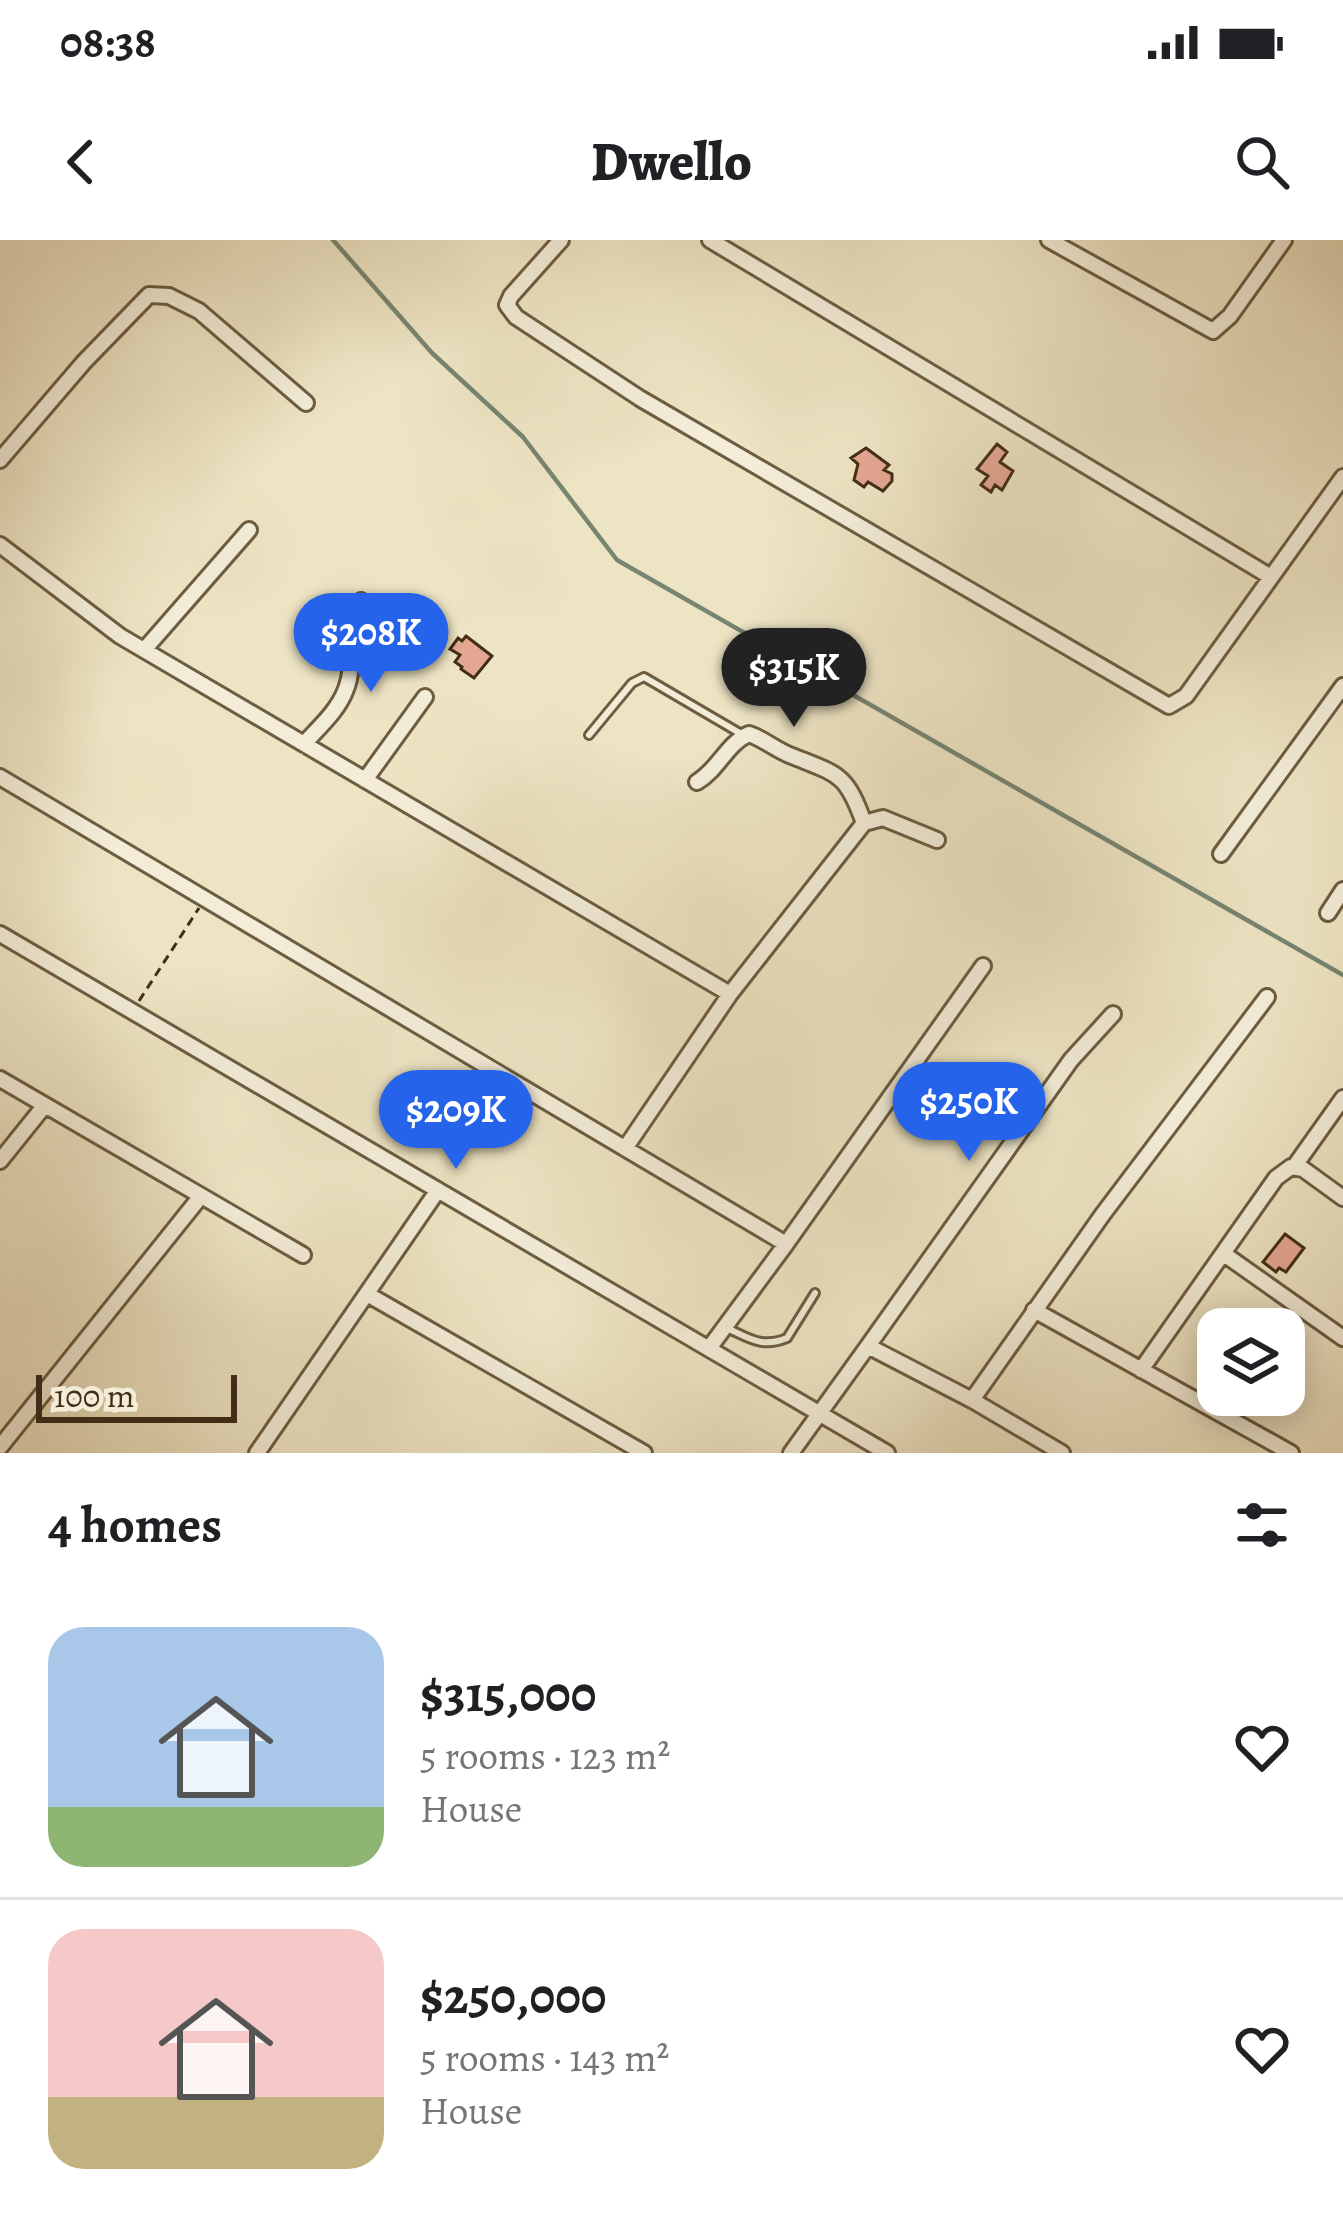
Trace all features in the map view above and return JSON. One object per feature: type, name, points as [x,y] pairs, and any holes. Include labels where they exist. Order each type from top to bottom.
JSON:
[{"type":"street","points":[[561,240],[511,296],[507,304],[516,316],[656,407],[1169,706],[1186,696],[1343,477]]},
{"type":"street","points":[[710,240],[1271,577]]},
{"type":"street","points":[[1048,240],[1213,331],[1230,316],[1284,240]]},
{"type":"street","points":[[0,460],[149,295],[169,296],[199,311],[307,404]]},
{"type":"street","points":[[144,650],[249,530]]},
{"type":"street","points":[[0,545],[99,622],[144,650],[730,994]]},
{"type":"street","points":[[304,744],[332,715],[347,688],[353,622],[361,602]]},
{"type":"street","points":[[1221,854],[1343,686]]},
{"type":"street","points":[[365,780],[425,697]]},
{"type":"street","points":[[698,782],[718,768],[743,735],[756,735],[789,755],[836,772],[851,788],[864,823]]},
{"type":"street","points":[[0,777],[786,1244]]},
{"type":"street","points":[[626,1147],[730,994],[864,823],[883,818],[937,840]]},
{"type":"street","points":[[1328,913],[1343,890]]},
{"type":"street","points":[[0,934],[886,1453]]},
{"type":"street","points":[[710,1347],[983,966]]},
{"type":"street","points":[[972,1400],[1267,997]]},
{"type":"street","points":[[791,1453],[1071,1060],[1113,1013]]},
{"type":"street","points":[[0,1079],[303,1256]]},
{"type":"street","points":[[1141,1370],[1276,1178],[1294,1167],[1343,1098]]},
{"type":"street","points":[[0,1161],[45,1105]]},
{"type":"street","points":[[1294,1167],[1343,1198]]},
{"type":"street","points":[[257,1453],[438,1190]]},
{"type":"street","points":[[0,1447],[201,1196]]},
{"type":"street","points":[[1224,1254],[1343,1338]]},
{"type":"street","points":[[367,1294],[644,1453]]},
{"type":"street","points":[[1034,1310],[1291,1453]]},
{"type":"street","points":[[868,1346],[1062,1453]]},
{"type":"lane","points":[[590,735],[632,682],[644,677],[743,735]]},
{"type":"lane","points":[[725,1327],[758,1343],[787,1338],[815,1293]]},
{"type":"path","points":[[132,1012],[204,902]]},
{"type":"building","points":[[997,444],[1007,452],[1000,462],[1013,471],[1002,490],[995,485],[991,492],[981,485],[988,476],[977,469]]},
{"type":"building","points":[[866,448],[889,465],[884,470],[892,474],[892,481],[883,491],[854,480],[858,464],[851,458]]},
{"type":"building","points":[[466,636],[492,656],[474,678],[455,662],[460,655],[450,649]]},
{"type":"building","points":[[1285,1234],[1304,1248],[1286,1272],[1279,1268],[1276,1272],[1263,1262]]},
{"type":"waterway","points":[[333,240],[432,353],[523,437],[617,560],[1343,975]]}]
